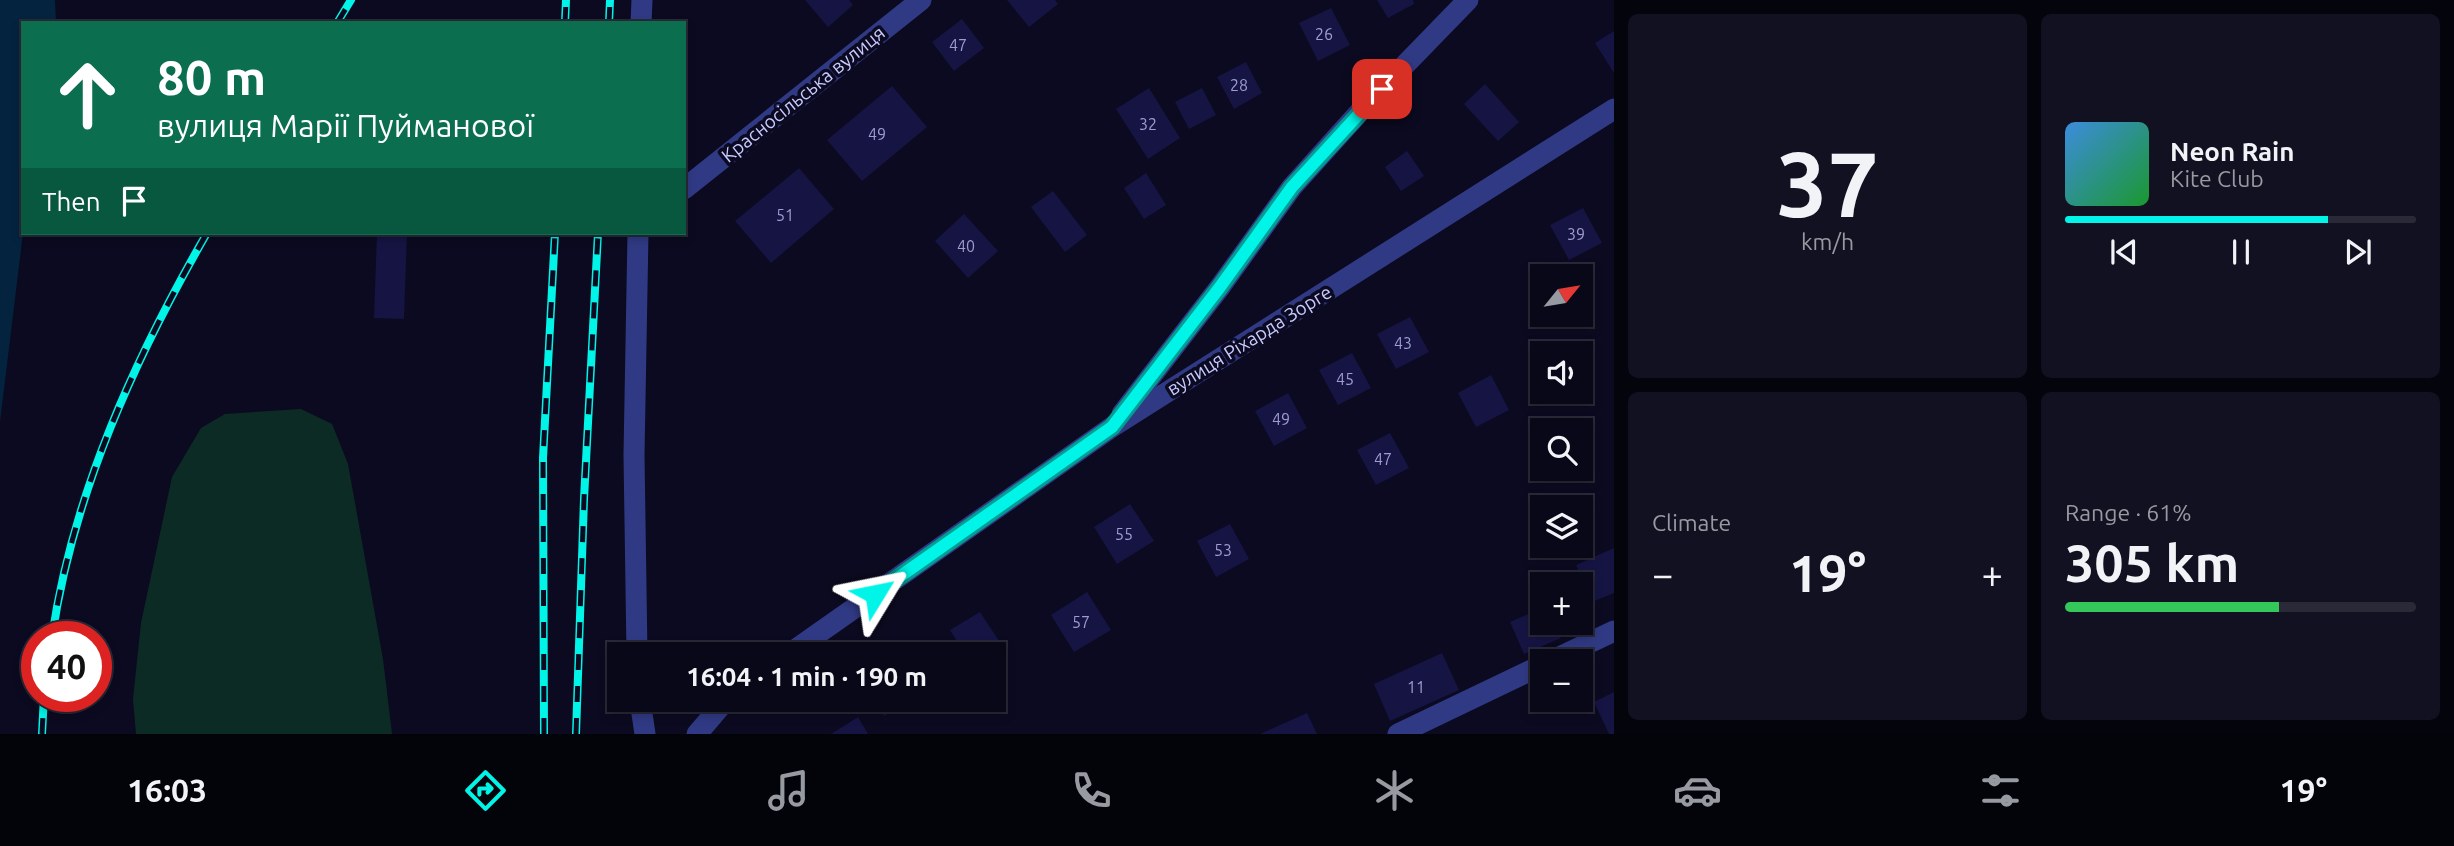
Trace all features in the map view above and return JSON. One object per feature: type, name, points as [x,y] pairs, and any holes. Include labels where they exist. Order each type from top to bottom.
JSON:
[{"type":"street","points":[[640,21],[642,0]]},
{"type":"street","name":"Красносільська вулиця","points":[[686,187],[921,0]]},
{"type":"street","points":[[1112,427],[1220,287],[1292,187],[1365,106],[1468,0]]},
{"type":"street","name":"вулиця Ріхарда Зорге","points":[[806,642],[1112,427],[1614,109]]},
{"type":"street","points":[[637,642],[634,456],[638,235]]},
{"type":"street","points":[[1576,649],[1614,631]]},
{"type":"street","points":[[1398,734],[1530,671]]},
{"type":"street","points":[[642,712],[645,734]]},
{"type":"street","points":[[697,734],[716,712]]},
{"type":"green space","points":[[301,409],[332,424],[348,464],[383,659],[392,734],[136,734],[133,699],[141,623],[172,477],[201,428],[225,414]]},
{"type":"water","points":[[0,0],[55,0],[56,21],[21,21],[23,235],[0,422]]},
{"type":"building","points":[[805,0],[849,0],[853,5],[828,27]]},
{"type":"building","points":[[1007,0],[1055,0],[1058,4],[1029,27]]},
{"type":"building","points":[[1377,0],[1413,0],[1414,4],[1388,18]]},
{"type":"building","points":[[1331,8],[1350,45],[1318,61],[1299,23]]},
{"type":"building","points":[[962,19],[984,48],[954,71],[932,42]]},
{"type":"building","points":[[1614,31],[1614,73],[1595,43]]},
{"type":"building","points":[[1246,62],[1262,93],[1234,109],[1217,77]]},
{"type":"building","points":[[1485,84],[1519,122],[1498,141],[1464,104]]},
{"type":"building","points":[[892,86],[927,127],[862,181],[827,140]]},
{"type":"building","points":[[1149,88],[1180,138],[1148,159],[1116,109]]},
{"type":"building","points":[[1202,88],[1216,115],[1189,129],[1175,102]]},
{"type":"building","points":[[1407,151],[1424,176],[1401,191],[1385,167]]},
{"type":"building","points":[[799,168],[834,209],[771,263],[735,221]]},
{"type":"building","points":[[1146,173],[1166,205],[1144,219],[1124,188]]},
{"type":"building","points":[[1053,191],[1087,235],[1065,252],[1031,207]]},
{"type":"building","points":[[1583,208],[1602,243],[1569,260],[1550,225]]},
{"type":"building","points":[[964,214],[998,251],[968,278],[935,241]]},
{"type":"building","points":[[377,235],[407,235],[404,319],[374,318]]},
{"type":"building","points":[[1410,317],[1429,352],[1396,369],[1377,334]]},
{"type":"building","points":[[1352,353],[1371,388],[1338,405],[1319,370]]},
{"type":"building","points":[[1491,375],[1509,410],[1476,427],[1458,393]]},
{"type":"building","points":[[1288,393],[1307,428],[1274,446],[1255,411]]},
{"type":"building","points":[[1390,433],[1409,468],[1376,485],[1357,450]]},
{"type":"building","points":[[1130,504],[1154,541],[1117,564],[1094,527]]},
{"type":"building","points":[[1230,524],[1249,559],[1216,577],[1197,541]]},
{"type":"building","points":[[1614,548],[1614,593],[1593,602],[1593,572],[1579,572],[1576,565]]},
{"type":"building","points":[[1087,592],[1111,630],[1074,652],[1051,615]]},
{"type":"building","points":[[980,612],[999,641],[958,642],[950,630]]},
{"type":"building","points":[[1530,613],[1530,635],[1560,635],[1561,638],[1530,649],[1524,654],[1510,622]]},
{"type":"building","points":[[1442,653],[1459,690],[1390,721],[1374,684]]},
{"type":"building","points":[[1614,692],[1614,734],[1609,734],[1594,702]]},
{"type":"building","points":[[1307,713],[1317,734],[1260,734]]},
{"type":"building","points":[[858,717],[868,734],[831,734]]},
{"type":"railway","points":[[338,21],[351,0]]},
{"type":"railway","points":[[565,21],[566,0]]},
{"type":"railway","points":[[609,21],[610,0]]},
{"type":"railway","points":[[55,621],[75,531],[110,428],[155,329],[206,235]]},
{"type":"railway","points":[[544,734],[543,458],[555,235]]},
{"type":"railway","points":[[576,734],[584,499],[598,235]]},
{"type":"railway","points":[[42,734],[43,712]]},
{"type":"route","points":[[875,594],[1112,427],[1220,287],[1292,187],[1382,89]]}]
